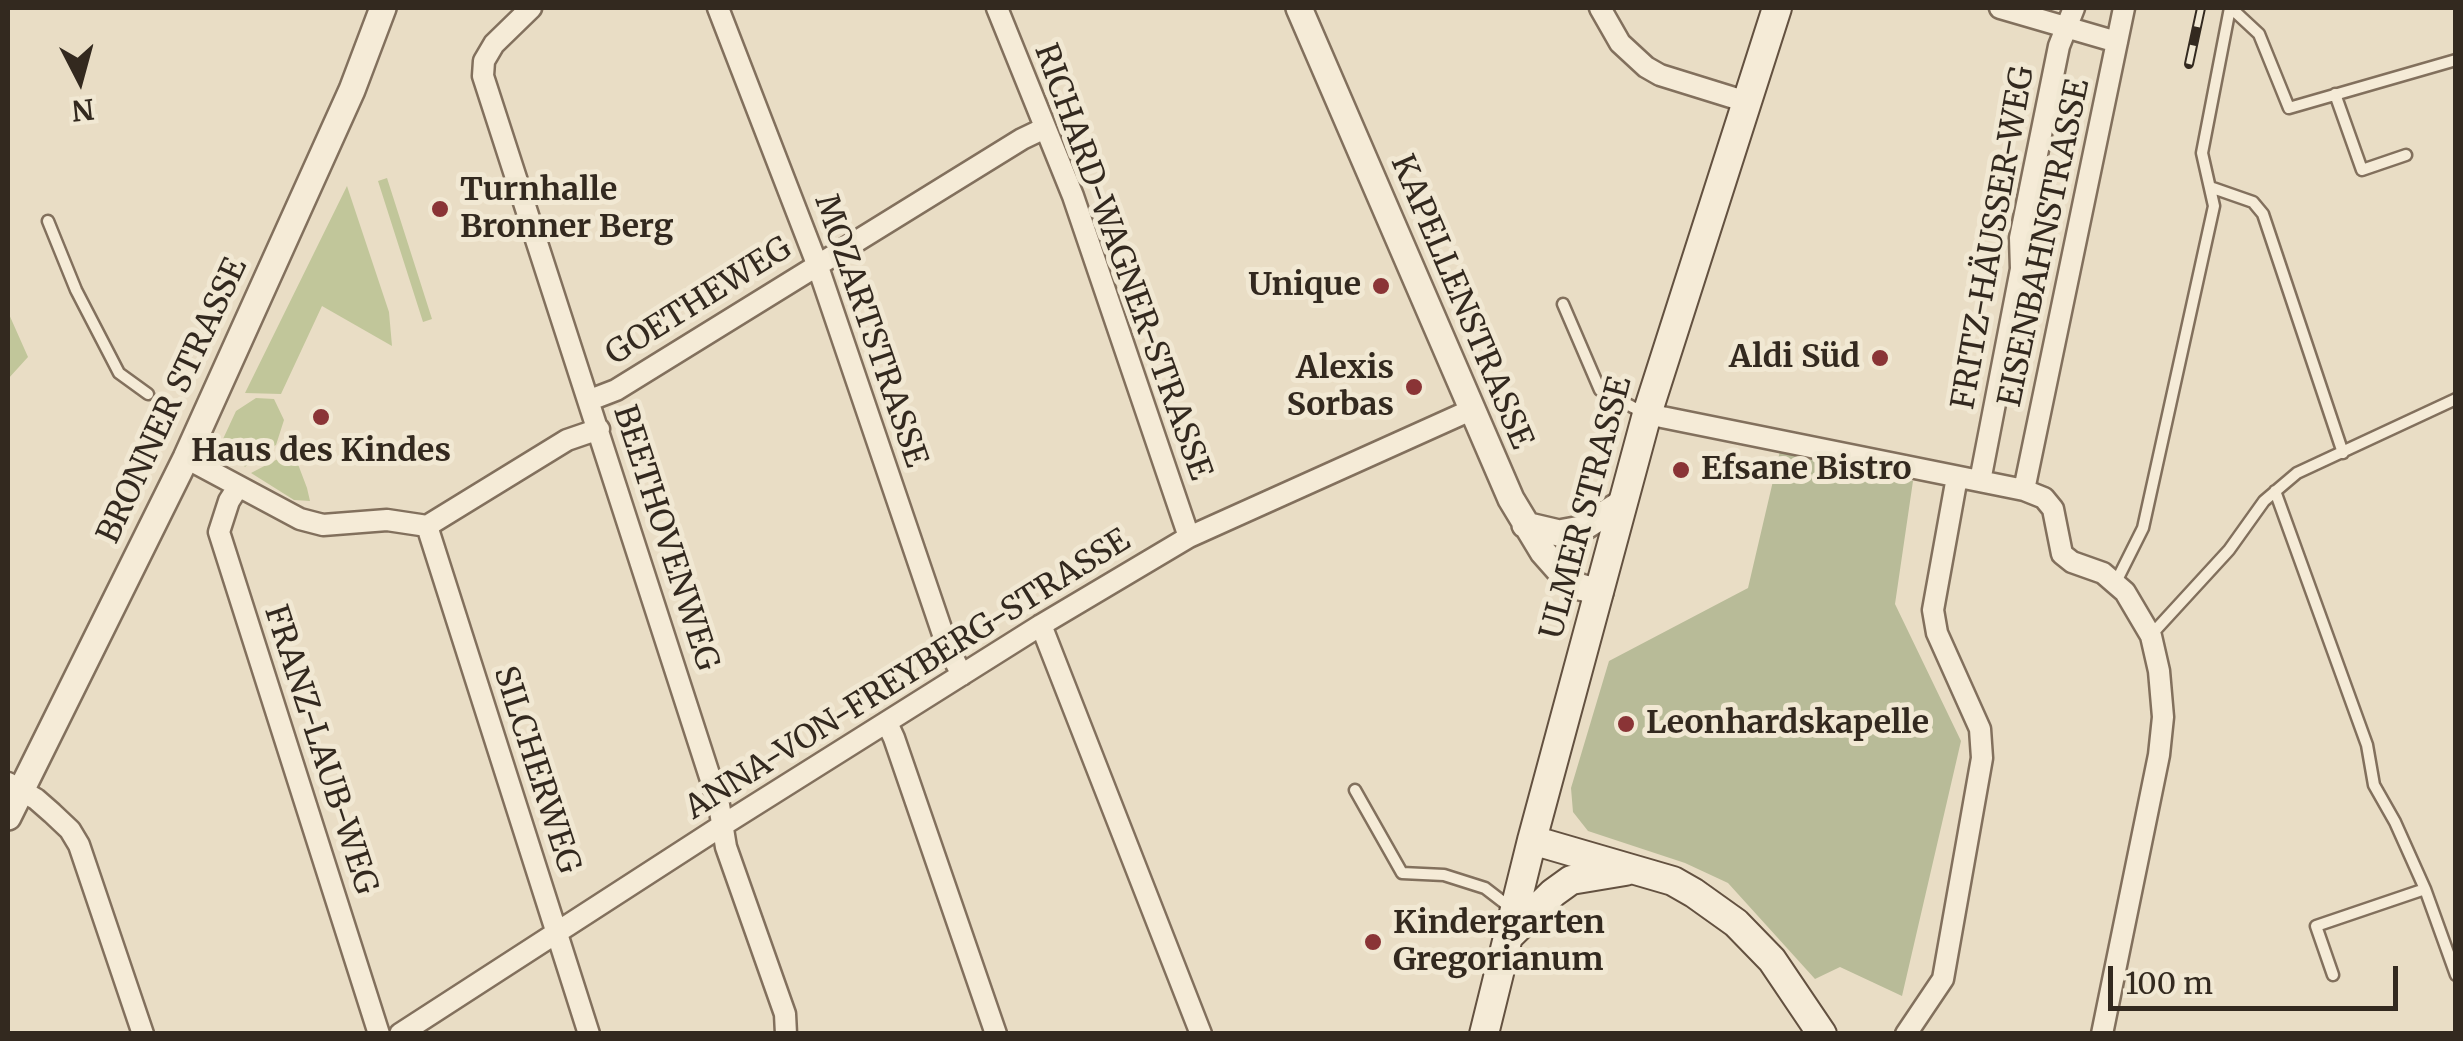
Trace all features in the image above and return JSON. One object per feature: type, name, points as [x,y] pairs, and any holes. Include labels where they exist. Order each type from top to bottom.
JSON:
[{"type":"main road","name":"ULMER STRASSE","points":[[1484,1034],[1647,414],[1777,8]]},
{"type":"main road","points":[[1532,840],[1672,881],[1694,892],[1736,924],[1772,960],[1822,1034]]},
{"type":"main road","points":[[1512,924],[1571,880],[1636,870]]},
{"type":"street","name":"BRONNER STRASSE","points":[[8,817],[14,787],[186,458],[352,90],[383,8]]},
{"type":"street","name":"BEETHOVENWEG","points":[[532,8],[494,44],[484,61],[483,76],[719,805],[726,847],[785,1014],[786,1034]]},
{"type":"street","name":"MOZARTSTRASSE","points":[[718,8],[817,264],[947,646],[962,675]]},
{"type":"street","name":"RICHARD-WAGNER-STRASSE","points":[[997,8],[1073,196],[1189,536]]},
{"type":"street","name":"KAPELLENSTRASSE","points":[[1299,8],[1471,410],[1525,525],[1566,578],[1600,592]]},
{"type":"street","points":[[1600,8],[1620,43],[1646,67],[1747,102]]},
{"type":"street","points":[[2000,8],[2117,42]]},
{"type":"street","name":"FRITZ-HÄUSSER-WEG","points":[[1980,481],[2021,270],[2020,238],[2059,46],[2074,8]]},
{"type":"street","name":"EISENBAHNSTRASSE","points":[[2024,490],[2124,8]]},
{"type":"street","name":"GOETHEWEG","points":[[590,400],[616,390],[1045,128]]},
{"type":"street","name":"ANNA-VON-FREYBERG-STRASSE","points":[[400,1034],[722,825],[1189,536],[1471,410]]},
{"type":"street","points":[[1647,414],[2024,490],[2044,498],[2053,509],[2062,554],[2116,582],[2150,636],[2159,671],[2163,717],[2160,755],[2102,1034]]},
{"type":"street","points":[[186,458],[300,519],[323,525],[386,520],[427,526],[568,440],[599,429]]},
{"type":"street","points":[[1906,1034],[1943,978],[1982,758],[1980,730],[1937,633],[1933,610],[1957,477]]},
{"type":"street","name":"FRANZ-LAUB-WEG","points":[[238,487],[219,532],[379,1034]]},
{"type":"street","points":[[1525,525],[1559,533],[1580,530],[1622,503]]},
{"type":"street","name":"SILCHERWEG","points":[[427,526],[589,1034]]},
{"type":"street","points":[[1041,625],[1201,1034]]},
{"type":"street","points":[[886,723],[996,1034]]},
{"type":"street","points":[[14,787],[52,813],[70,830],[78,845],[143,1034]]},
{"type":"lane","points":[[2230,8],[2259,34],[2289,108],[2456,60]]},
{"type":"lane","points":[[2116,582],[2143,528],[2214,206],[2202,153],[2230,8]]},
{"type":"lane","points":[[2335,94],[2362,170],[2406,155]]},
{"type":"lane","points":[[2210,187],[2253,202],[2264,214],[2343,453]]},
{"type":"lane","points":[[48,221],[76,290],[119,373],[148,394]]},
{"type":"lane","points":[[1563,304],[1600,390],[1647,414]]},
{"type":"lane","points":[[2150,636],[2230,550],[2253,516],[2297,473],[2456,399]]},
{"type":"lane","points":[[2275,492],[2367,745],[2374,785],[2425,889],[2456,975]]},
{"type":"lane","points":[[1355,790],[1402,873],[1444,875],[1486,888],[1512,924]]},
{"type":"lane","points":[[2333,975],[2316,926],[2425,889]]},
{"type":"green space","points":[[387,178],[432,319],[423,322],[378,181]]},
{"type":"green space","points":[[347,186],[389,312],[392,346],[322,306],[281,394],[245,393]]},
{"type":"green space","points":[[8,312],[28,357],[8,379]]},
{"type":"green space","points":[[256,398],[274,399],[284,420],[276,445],[259,453],[245,467],[223,439],[236,411]]},
{"type":"green space","points":[[293,451],[310,501],[294,500],[251,473]]},
{"type":"green space","points":[[1780,451],[1913,481],[1895,604],[1961,741],[1902,996],[1840,967],[1815,979],[1728,883],[1685,863],[1588,831],[1573,812],[1571,788],[1609,661],[1748,588]]},
{"type":"railway","points":[[2189,64],[2201,8]]},
{"type":"place","name":"Turnhalle Bronner Berg","points":[[440,209]]},
{"type":"place","name":"Unique","points":[[1381,286]]},
{"type":"place","name":"Aldi Süd","points":[[1880,358]]},
{"type":"place","name":"Alexis Sorbas","points":[[1414,387]]},
{"type":"place","name":"Haus des Kindes","points":[[321,417]]},
{"type":"place","name":"Efsane Bistro","points":[[1681,470]]},
{"type":"place","name":"Leonhardskapelle","points":[[1626,724]]},
{"type":"place","name":"Kindergarten Gregorianum","points":[[1373,942]]}]
